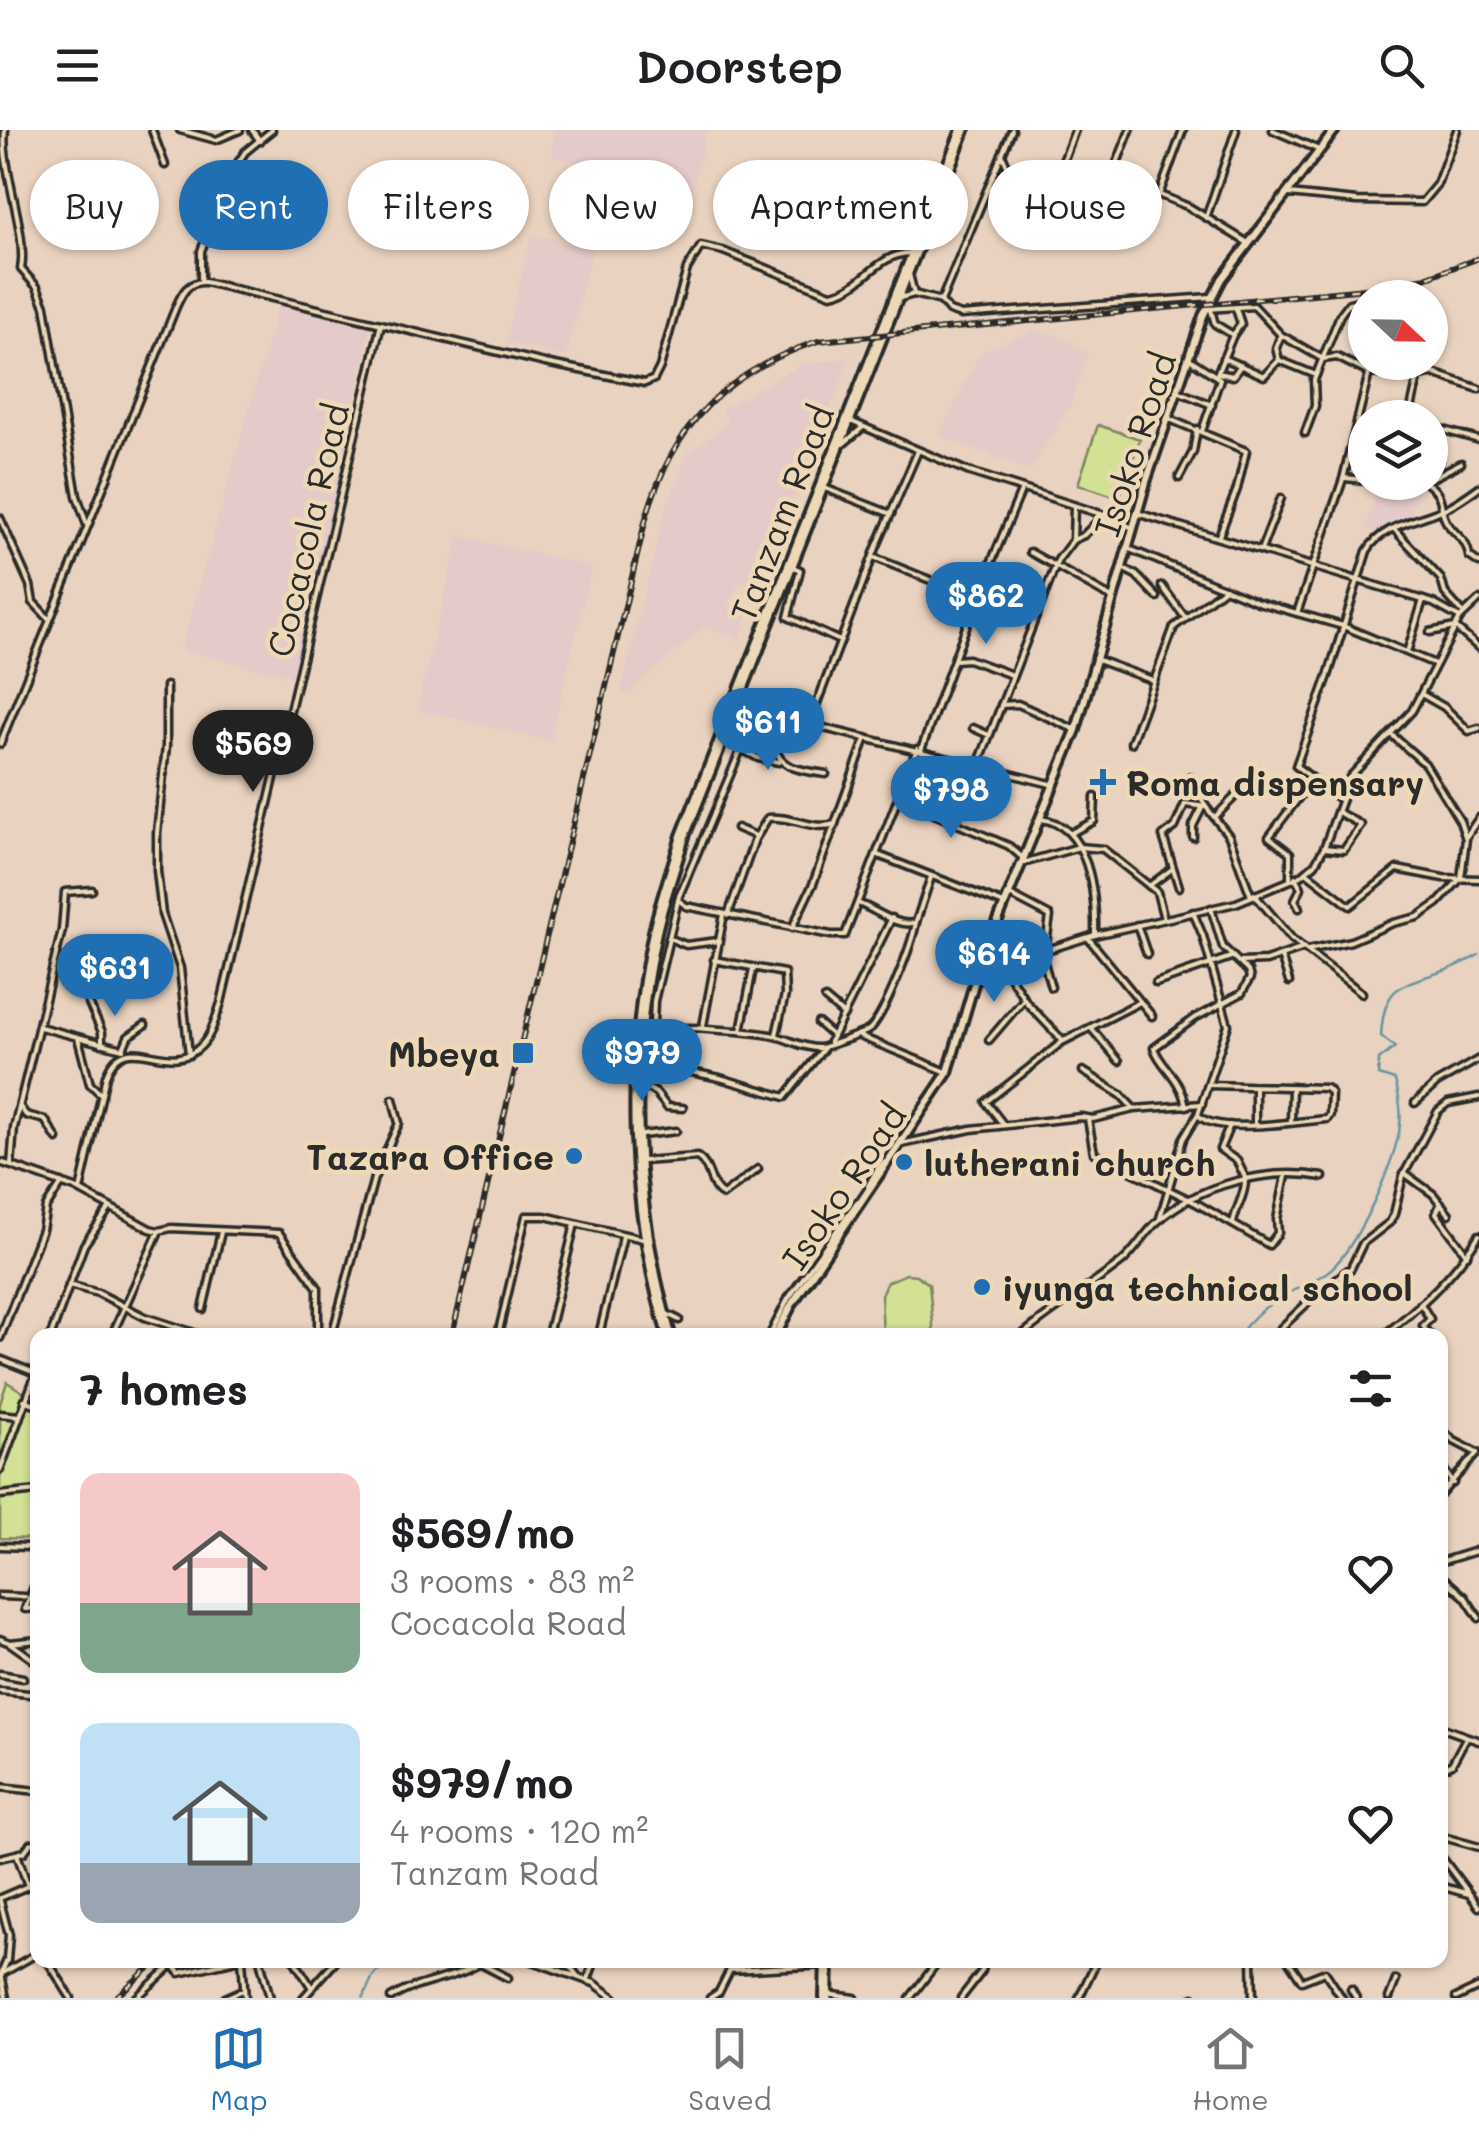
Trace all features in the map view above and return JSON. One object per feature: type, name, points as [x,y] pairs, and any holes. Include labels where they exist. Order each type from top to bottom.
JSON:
[{"type":"highway","name":"Tanzam Road","points":[[667,1328],[648,1240],[637,1135],[645,988],[660,913],[684,836],[734,706],[963,130]]},
{"type":"highway","points":[[826,1996],[827,1968]]},
{"type":"street","points":[[6,130],[2,142],[11,203],[24,253],[20,269],[37,287],[45,306],[78,496],[87,525]]},
{"type":"street","points":[[152,130],[165,165]]},
{"type":"street","points":[[180,130],[216,140],[240,130]]},
{"type":"street","points":[[252,130],[260,141]]},
{"type":"street","points":[[201,282],[201,252],[234,169],[245,152],[272,130]]},
{"type":"street","points":[[999,160],[1012,130]]},
{"type":"street","points":[[1064,160],[1075,130]]},
{"type":"street","points":[[1118,160],[1130,130]]},
{"type":"street","points":[[1162,186],[1183,130]]},
{"type":"street","points":[[1207,216],[1236,130]]},
{"type":"street","points":[[1276,130],[1320,150]]},
{"type":"street","name":"Isoko Road","points":[[777,1328],[948,1072],[979,967],[1076,730],[1137,513],[1211,297],[1335,130]]},
{"type":"street","points":[[1289,194],[1422,202],[1437,184],[1457,130]]},
{"type":"street","points":[[1002,154],[1004,160]]},
{"type":"street","points":[[942,301],[988,188]]},
{"type":"street","points":[[1162,195],[1207,216],[1249,244]]},
{"type":"street","points":[[0,744],[180,298],[189,286],[201,282],[644,383],[654,379],[660,367],[687,268],[701,246],[722,250],[831,294],[843,292],[886,258],[915,252]]},
{"type":"street","points":[[908,269],[914,294]]},
{"type":"street","points":[[896,300],[914,294],[942,301]]},
{"type":"street","points":[[942,301],[960,315],[1211,297]]},
{"type":"street","points":[[1305,433],[1314,406],[1316,375],[1348,304]]},
{"type":"street","points":[[1179,478],[1212,405],[1223,358],[1241,324],[1236,307]]},
{"type":"street","points":[[1234,335],[1215,324],[1209,310],[1258,308],[1281,334],[1323,358],[1348,363]]},
{"type":"street","name":"Cocacola Road","points":[[189,1055],[205,1040],[222,1003],[381,324]]},
{"type":"street","points":[[1279,360],[1276,348],[1281,334]]},
{"type":"street","points":[[1188,358],[1217,373],[1233,376],[1241,365]]},
{"type":"street","points":[[1223,358],[1264,376],[1279,360]]},
{"type":"street","points":[[1279,360],[1316,375]]},
{"type":"street","points":[[1448,378],[1479,389]]},
{"type":"street","points":[[1297,613],[1343,479],[1367,380]]},
{"type":"street","points":[[1177,391],[1212,405]]},
{"type":"street","points":[[1168,418],[1243,448],[1246,453],[1219,537]]},
{"type":"street","points":[[847,420],[918,451],[1133,528]]},
{"type":"street","points":[[836,451],[854,432],[865,427]]},
{"type":"street","points":[[1448,431],[1479,440]]},
{"type":"street","points":[[809,724],[918,451]]},
{"type":"street","points":[[1448,470],[1461,463]]},
{"type":"street","points":[[1343,479],[1348,479]]},
{"type":"street","points":[[822,487],[891,514]]},
{"type":"street","points":[[1342,800],[1296,766],[1370,544],[1394,528],[1444,509],[1479,488]]},
{"type":"street","points":[[678,900],[686,906],[792,928],[842,936],[850,929],[1022,490]]},
{"type":"street","points":[[1261,550],[1281,498]]},
{"type":"street","points":[[1442,500],[1447,522],[1468,544],[1469,556],[1479,563]]},
{"type":"street","points":[[978,765],[1056,568],[1073,540],[1074,506]]},
{"type":"street","points":[[1137,513],[1422,600],[1461,616]]},
{"type":"street","points":[[1073,540],[1084,535],[1104,515]]},
{"type":"street","points":[[0,518],[30,585],[33,602],[49,620]]},
{"type":"street","points":[[1394,528],[1438,574],[1445,594],[1461,616]]},
{"type":"street","points":[[1127,548],[1225,588],[1408,650],[1434,664]]},
{"type":"street","points":[[1030,552],[1112,598]]},
{"type":"street","points":[[873,556],[930,580]]},
{"type":"street","points":[[790,566],[800,570],[788,617],[840,641]]},
{"type":"street","points":[[1121,568],[1140,578],[1157,596]]},
{"type":"street","points":[[1162,586],[1184,616]]},
{"type":"street","points":[[1131,742],[1169,636],[1184,616],[1225,588]]},
{"type":"street","points":[[1408,650],[1422,600]]},
{"type":"street","points":[[979,967],[1211,908],[1306,872],[1324,848],[1354,772],[1392,735],[1422,694],[1461,616],[1479,600]]},
{"type":"street","points":[[1430,632],[1455,627]]},
{"type":"street","points":[[1455,627],[1479,648]]},
{"type":"street","points":[[960,646],[968,659]]},
{"type":"street","points":[[955,660],[968,659],[1012,674]]},
{"type":"street","points":[[1095,660],[1154,680]]},
{"type":"street","points":[[40,1027],[122,1051],[170,1060],[189,1055],[180,968],[162,914],[157,871],[166,686]]},
{"type":"street","points":[[1422,694],[1475,734],[1479,728]]},
{"type":"street","points":[[1001,705],[1018,704],[1076,730]]},
{"type":"street","points":[[734,706],[1056,786]]},
{"type":"street","points":[[750,710],[758,734]]},
{"type":"street","points":[[769,714],[774,753],[781,762]]},
{"type":"street","points":[[652,1046],[654,1001],[678,900],[752,723]]},
{"type":"street","points":[[973,728],[990,736]]},
{"type":"street","points":[[1392,735],[1426,767],[1437,789],[1456,812],[1466,837]]},
{"type":"street","points":[[792,928],[813,884],[866,738]]},
{"type":"street","points":[[741,749],[758,758],[826,774]]},
{"type":"street","points":[[1215,817],[1260,771]]},
{"type":"street","points":[[1190,778],[1204,807],[1229,836],[1253,895],[1284,931],[1362,993]]},
{"type":"street","points":[[1299,908],[1295,900],[1301,888],[1292,878],[1290,853],[1269,837],[1312,780]]},
{"type":"street","points":[[1069,833],[1094,820],[1096,797]]},
{"type":"street","points":[[899,799],[1009,846],[1023,862],[1079,847],[1103,849],[1159,894],[1164,919]]},
{"type":"street","points":[[1179,887],[1163,836],[1175,827],[1185,804],[1204,807]]},
{"type":"street","points":[[1194,838],[1194,826],[1204,807]]},
{"type":"street","points":[[1324,848],[1344,850],[1361,825],[1338,812]]},
{"type":"street","points":[[704,1026],[718,941],[764,822],[772,817],[786,817],[816,827],[835,824]]},
{"type":"street","points":[[1239,962],[1261,962],[1351,940],[1418,916],[1438,904],[1461,878],[1466,837],[1479,818]]},
{"type":"street","points":[[1042,819],[1059,824],[1079,847],[1095,907],[1095,935]]},
{"type":"street","points":[[737,828],[757,836]]},
{"type":"street","points":[[878,855],[1004,904]]},
{"type":"street","points":[[1306,872],[1350,906],[1397,869],[1479,878]]},
{"type":"street","points":[[1150,886],[1172,870]]},
{"type":"street","points":[[860,1036],[871,1028],[908,952],[932,877]]},
{"type":"street","points":[[11,1165],[12,1140],[62,930],[65,892],[92,890]]},
{"type":"street","points":[[1008,894],[1050,916],[1043,952],[1052,987]]},
{"type":"street","points":[[859,903],[904,926],[916,922]]},
{"type":"street","points":[[676,910],[686,906]]},
{"type":"street","points":[[1186,1106],[1178,1081],[1154,1048],[1242,992],[1249,982],[1248,970],[1220,941],[1211,908]]},
{"type":"street","points":[[1160,1220],[1184,1139],[1202,1104],[1228,1026],[1193,912]]},
{"type":"street","points":[[642,1063],[667,1065],[785,1097],[833,1036],[892,918]]},
{"type":"street","points":[[1137,925],[1147,954]]},
{"type":"street","points":[[1088,937],[1152,1016]]},
{"type":"street","points":[[668,938],[686,945],[718,941]]},
{"type":"street","points":[[1281,956],[1288,982]]},
{"type":"street","points":[[1156,983],[1232,957]]},
{"type":"street","points":[[714,960],[786,974],[776,1036]]},
{"type":"street","points":[[1002,964],[1024,998],[1063,1041]]},
{"type":"street","points":[[741,1031],[752,969]]},
{"type":"street","points":[[86,997],[102,1032],[102,1044]]},
{"type":"street","points":[[989,1040],[1024,998]]},
{"type":"street","points":[[825,999],[844,1015]]},
{"type":"street","points":[[1004,1126],[987,1106],[987,1100],[1063,1041],[1140,1002]]},
{"type":"street","points":[[818,1023],[833,1036]]},
{"type":"street","points":[[80,1190],[108,1068],[128,1037],[146,1025]]},
{"type":"street","points":[[682,1108],[669,1108],[656,1092],[646,1088],[642,1063],[658,1039],[683,1027],[741,1031],[826,1047],[843,1038],[860,1036],[948,1072]]},
{"type":"street","points":[[1090,1028],[1120,1061]]},
{"type":"street","points":[[78,1038],[90,1084],[102,1095]]},
{"type":"street","points":[[658,1039],[667,1065]]},
{"type":"street","points":[[1415,1103],[1437,1082],[1479,1060]]},
{"type":"street","points":[[1083,1071],[1126,1099],[1134,1109]]},
{"type":"street","points":[[1198,1114],[1209,1124],[1230,1125],[1327,1119],[1330,1115],[1331,1099],[1326,1088],[1208,1086]]},
{"type":"street","points":[[1291,1121],[1292,1088]]},
{"type":"street","points":[[1255,1089],[1256,1124]]},
{"type":"street","points":[[1281,1328],[1318,1292],[1351,1268],[1363,1243],[1390,1222],[1404,1174],[1425,1130],[1441,1108],[1479,1096]]},
{"type":"street","points":[[334,1328],[370,1190],[398,1123],[393,1099]]},
{"type":"street","points":[[901,1144],[1004,1126],[1202,1104]]},
{"type":"street","points":[[20,1107],[25,1114],[45,1120],[57,1139]]},
{"type":"street","points":[[1088,1118],[1094,1153],[1272,1245],[1279,1231],[1277,1219],[1286,1176]]},
{"type":"street","points":[[1230,1125],[1220,1149],[1237,1161],[1245,1179],[1233,1224]]},
{"type":"street","points":[[637,1135],[676,1131]]},
{"type":"street","points":[[638,1162],[697,1156],[707,1166],[715,1189],[723,1194],[732,1192],[758,1169]]},
{"type":"street","points":[[0,1162],[62,1182],[160,1232]]},
{"type":"street","points":[[1404,1174],[1449,1214]]},
{"type":"street","points":[[1030,1328],[1124,1260],[1160,1220],[1189,1199],[1245,1179],[1323,1177]]},
{"type":"street","points":[[0,1338],[42,1230],[46,1207],[62,1182]]},
{"type":"street","points":[[1441,1203],[1436,1213],[1467,1255]]},
{"type":"street","points":[[54,1328],[87,1240],[110,1208]]},
{"type":"street","points":[[500,1328],[526,1216],[545,1216],[648,1240]]},
{"type":"street","points":[[550,1328],[575,1224]]},
{"type":"street","points":[[115,1328],[160,1232],[170,1228],[270,1231],[284,1236],[318,1288],[318,1328]]},
{"type":"street","points":[[203,1309],[222,1232]]},
{"type":"street","points":[[1392,1328],[1467,1255],[1479,1234]]},
{"type":"street","points":[[601,1328],[623,1236]]},
{"type":"street","points":[[69,1285],[98,1293],[179,1328]]},
{"type":"street","points":[[1421,1304],[1430,1319],[1424,1328]]},
{"type":"street","points":[[662,1313],[678,1320]]},
{"type":"street","points":[[0,1359],[30,1368]]},
{"type":"street","points":[[0,1470],[30,1385]]},
{"type":"street","points":[[24,1400],[30,1402]]},
{"type":"street","points":[[0,1414],[19,1416]]},
{"type":"street","points":[[1448,1434],[1478,1453],[1448,1487]]},
{"type":"street","points":[[1448,1475],[1453,1482]]},
{"type":"street","points":[[0,1496],[30,1494]]},
{"type":"street","points":[[0,1546],[30,1546]]},
{"type":"street","points":[[1448,1559],[1479,1550]]},
{"type":"street","points":[[1448,1582],[1465,1597],[1479,1618]]},
{"type":"street","points":[[30,1592],[25,1609],[30,1609]]},
{"type":"street","points":[[0,1596],[27,1598]]},
{"type":"street","points":[[0,1640],[30,1657]]},
{"type":"street","points":[[10,1643],[30,1641]]},
{"type":"street","points":[[0,1674],[23,1678]]},
{"type":"street","points":[[0,1691],[30,1694]]},
{"type":"street","points":[[1448,1730],[1479,1741]]},
{"type":"street","points":[[1448,1766],[1466,1738]]},
{"type":"street","points":[[0,1787],[30,1790]]},
{"type":"street","points":[[1448,1838],[1479,1847]]},
{"type":"street","points":[[0,1858],[30,1847]]},
{"type":"street","points":[[6,1998],[0,1974],[7,1960],[9,1935],[0,1900],[28,1886],[17,1854]]},
{"type":"street","points":[[1448,1866],[1479,1905]]},
{"type":"street","points":[[1448,1888],[1469,1894]]},
{"type":"street","points":[[0,1936],[9,1935]]},
{"type":"street","points":[[0,1955],[7,1960]]},
{"type":"street","points":[[0,1974],[30,1957]]},
{"type":"street","points":[[51,1968],[71,1998]]},
{"type":"street","points":[[136,1998],[168,1968]]},
{"type":"street","points":[[178,1968],[180,1973],[203,1968]]},
{"type":"street","points":[[240,1968],[245,1998]]},
{"type":"street","points":[[262,1968],[270,1998]]},
{"type":"street","points":[[299,1968],[312,1988]]},
{"type":"street","points":[[302,1998],[330,1968]]},
{"type":"street","points":[[391,1998],[467,1968]]},
{"type":"street","points":[[492,1968],[508,1978]]},
{"type":"street","points":[[552,1968],[591,1982],[615,1998]]},
{"type":"street","points":[[571,1968],[578,1977]]},
{"type":"street","points":[[591,1982],[593,1968]]},
{"type":"street","points":[[710,1998],[718,1992],[728,1972],[760,1968]]},
{"type":"street","points":[[910,1998],[934,1968]]},
{"type":"street","points":[[961,1998],[983,1968]]},
{"type":"street","points":[[1079,1998],[1093,1968]]},
{"type":"street","points":[[1252,1968],[1254,1998]]},
{"type":"street","points":[[1293,1968],[1302,1981],[1325,1972],[1342,1998]]},
{"type":"street","points":[[1389,1998],[1396,1980]]},
{"type":"street","points":[[1456,1998],[1479,1987]]},
{"type":"street","points":[[225,1998],[243,1990]]},
{"type":"street","points":[[1351,1990],[1356,1998]]},
{"type":"street","points":[[826,1996],[855,1998]]},
{"type":"shaded area","points":[[554,130],[707,130],[693,186],[693,160],[553,157]]},
{"type":"shaded area","points":[[532,234],[549,238],[549,250],[592,250],[566,357],[505,342]]},
{"type":"shaded area","points":[[280,300],[371,322],[299,675],[291,676],[181,650]]},
{"type":"shaded area","points":[[1035,330],[1065,339],[1088,354],[1069,408],[1030,470],[939,436],[981,352]]},
{"type":"shaded area","points":[[850,358],[762,581],[753,578],[749,587],[738,583],[728,607],[749,615],[739,639],[706,626],[636,685],[632,695],[621,691],[664,513],[689,452],[729,423],[722,410],[803,364]]},
{"type":"shaded area","points":[[1374,500],[1416,500],[1400,542],[1365,528]]},
{"type":"shaded area","points":[[459,536],[592,567],[550,741],[417,709]]},
{"type":"green space","points":[[1098,425],[1140,439],[1119,498],[1078,484]]},
{"type":"green space","points":[[906,1274],[916,1275],[929,1284],[933,1328],[883,1328],[881,1295],[887,1282]]},
{"type":"green space","points":[[7,1382],[30,1397],[30,1539],[0,1538],[0,1404]]},
{"type":"waterway","points":[[1245,1328],[1267,1306],[1331,1269],[1352,1242],[1374,1201],[1392,1159],[1401,1119],[1395,1080],[1378,1075],[1379,1060],[1395,1047],[1381,1036],[1390,997],[1414,980],[1479,955]]},
{"type":"waterway","points":[[363,1998],[380,1968]]},
{"type":"railway","points":[[454,1328],[646,518],[671,455],[708,406],[756,369],[818,341],[1376,288],[1425,278],[1479,258]]},
{"type":"railway","points":[[115,1998],[149,1968]]},
{"type":"place","name":"Roma dispensary","points":[[1103,782]]},
{"type":"place","name":"Mbeya","points":[[523,1053]]},
{"type":"place","name":"Tazara Office","points":[[574,1156]]},
{"type":"place","name":"lutherani church","points":[[904,1162]]},
{"type":"place","name":"iyunga technical school","points":[[982,1287]]}]
